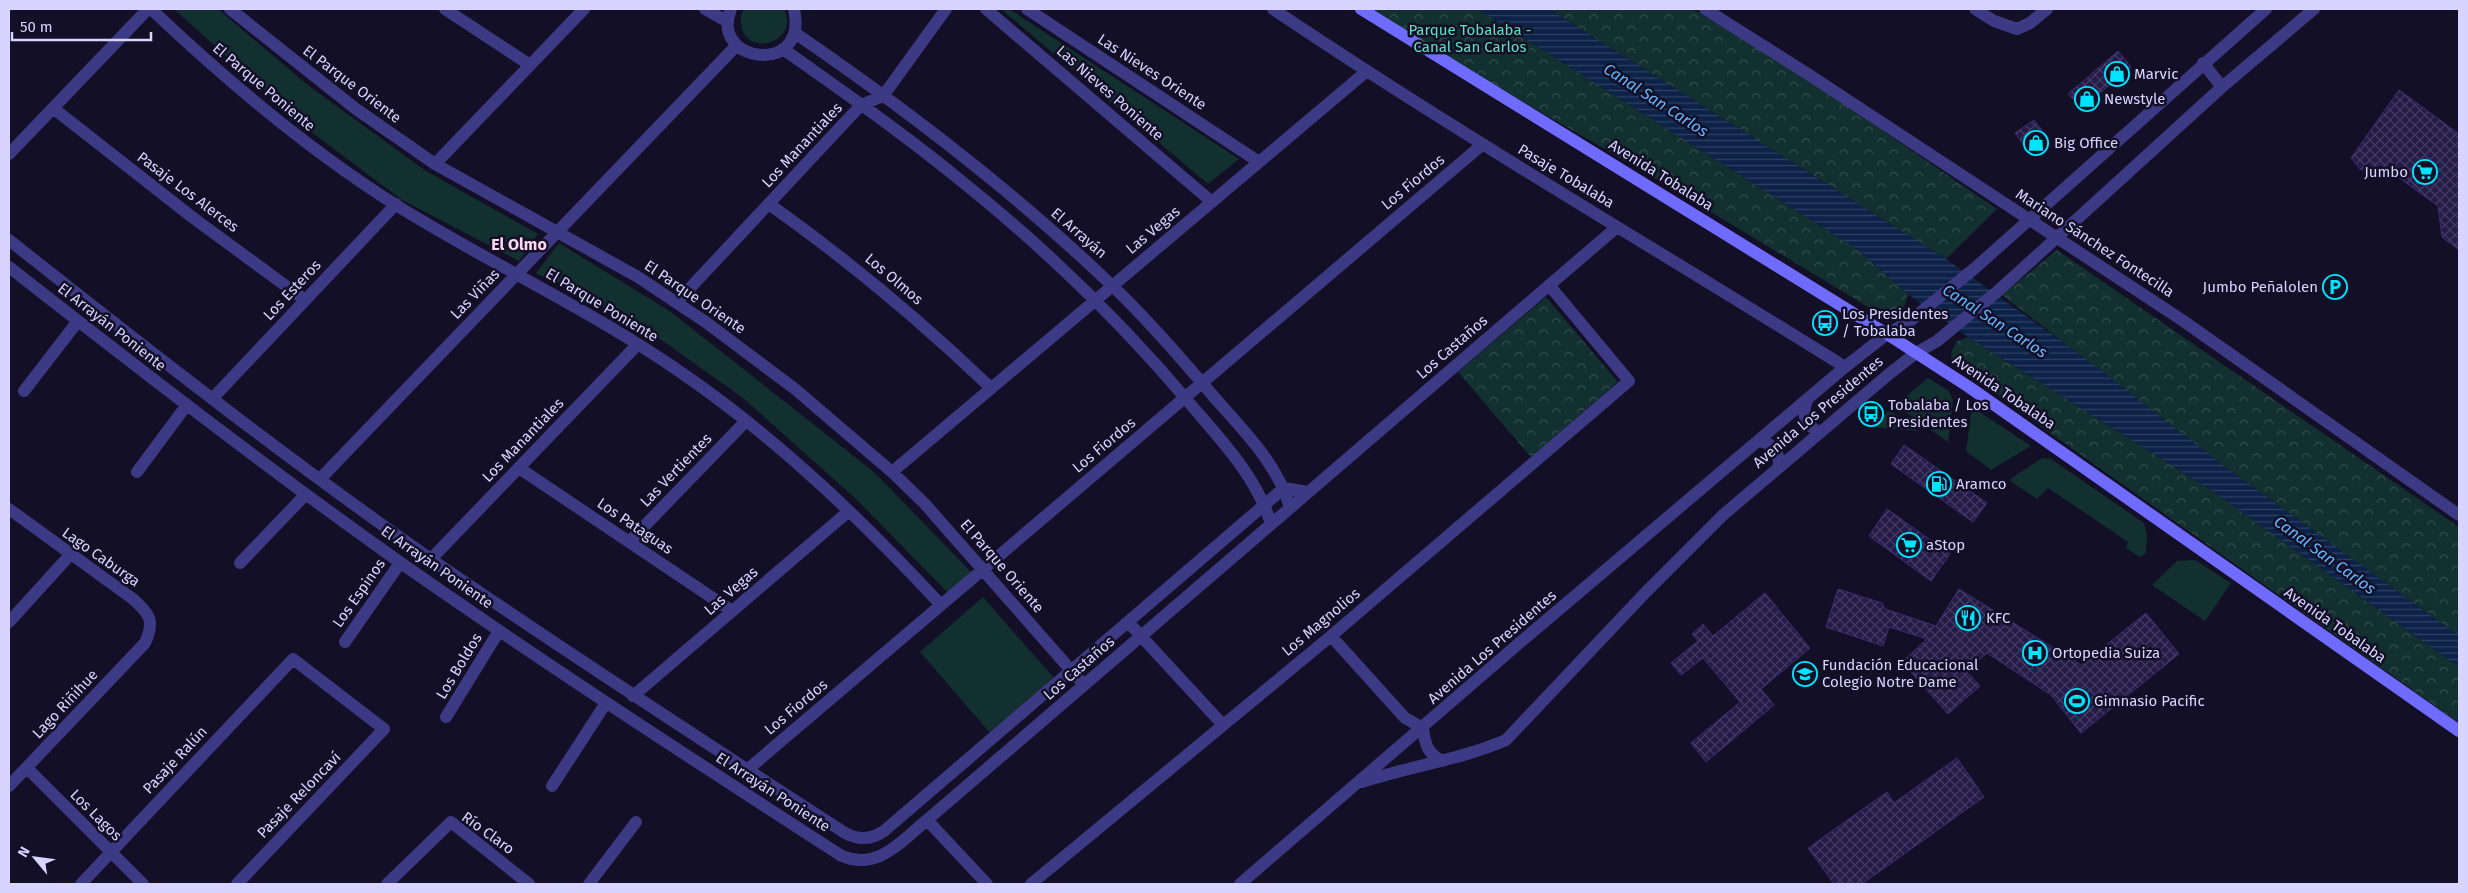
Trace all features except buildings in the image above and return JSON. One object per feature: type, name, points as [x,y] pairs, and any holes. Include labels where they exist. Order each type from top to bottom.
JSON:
[{"type":"main road","name":"Avenida Tobalaba","points":[[1361,9],[1887,334],[2018,420],[2459,731]]},
{"type":"street","points":[[9,154],[149,9]]},
{"type":"street","name":"El Parque Poniente","points":[[149,9],[276,120],[341,168],[396,204],[638,344],[689,378],[746,421],[850,511],[941,605]]},
{"type":"street","name":"El Parque Oriente","points":[[230,9],[356,109],[435,164],[638,277],[677,302],[795,389],[892,472],[983,569],[1084,685]]},
{"type":"street","points":[[446,9],[530,65]]},
{"type":"street","points":[[435,164],[584,9]]},
{"type":"street","points":[[705,9],[728,22]]},
{"type":"street","points":[[732,9],[728,22],[732,38],[747,53],[759,56],[771,55],[783,49],[795,33],[794,9]]},
{"type":"street","points":[[883,96],[946,9]]},
{"type":"street","name":"Las Nieves Poniente","points":[[986,9],[1212,202]]},
{"type":"street","name":"Las Nieves Oriente","points":[[1027,9],[1259,162]]},
{"type":"street","name":"Pasaje Tobalaba","points":[[1273,9],[1483,144],[1845,367]]},
{"type":"street","name":"Mariano Sánchez Fontecilla","points":[[1705,9],[2030,219],[2249,366],[2459,516]]},
{"type":"street","points":[[1975,9],[2006,26],[2021,28],[2047,9]]},
{"type":"street","name":"Avenida Los Presidentes","points":[[1240,884],[1517,645],[1845,367],[1887,334],[1916,316],[1975,268],[2203,63],[2266,9]]},
{"type":"street","name":"Avenida Los Presidentes","points":[[1355,785],[1392,772],[1477,753],[1506,740],[1676,560],[1723,515],[1779,466],[1916,353],[1942,338],[1998,291],[2222,87],[2314,9]]},
{"type":"street","name":"El Arrayán","points":[[795,33],[883,96],[990,178],[1112,286],[1202,383],[1268,462],[1284,488],[1290,508]]},
{"type":"street","name":"Las Viñas","points":[[320,479],[737,45]]},
{"type":"street","points":[[783,49],[861,105],[966,185],[1095,301],[1185,398],[1251,479],[1264,505],[1270,524]]},
{"type":"street","points":[[2203,63],[2222,87]]},
{"type":"street","name":"Las Vegas","points":[[892,472],[1367,71]]},
{"type":"street","name":"Los Manantiales","points":[[677,302],[861,105],[883,96]]},
{"type":"street","name":"Pasaje Los Alerces","points":[[53,108],[192,217],[305,300]]},
{"type":"street","name":"Los Fiordos","points":[[747,770],[1483,144]]},
{"type":"street","name":"Los Esteros","points":[[212,399],[396,204]]},
{"type":"street","name":"Los Olmos","points":[[769,204],[858,269],[900,304],[991,388]]},
{"type":"street","name":"Los Castaños","points":[[867,861],[888,852],[927,820],[1617,227]]},
{"type":"street","name":"El Arrayán Poniente","points":[[9,240],[212,399],[431,559],[633,696],[844,833],[864,838]]},
{"type":"street","name":"El Arrayán Poniente","points":[[9,266],[186,406],[400,563],[606,703],[840,855],[850,859],[867,861]]},
{"type":"street","name":"Los Magnolios","points":[[1031,884],[1331,636],[1629,381],[1549,285]]},
{"type":"street","points":[[24,391],[78,321]]},
{"type":"street","name":"Los Manantiales","points":[[431,559],[638,344]]},
{"type":"street","points":[[1807,401],[1804,407],[1805,420],[1810,427],[1820,432]]},
{"type":"street","points":[[136,472],[186,406]]},
{"type":"street","name":"Las Vertientes","points":[[629,542],[746,421]]},
{"type":"street","points":[[1758,441],[1774,448],[1779,456],[1779,466]]},
{"type":"street","name":"Los Pataguas","points":[[519,468],[732,611]]},
{"type":"street","points":[[1284,488],[1308,492]]},
{"type":"street","name":"Los Castaños","points":[[864,838],[884,831],[1284,488]]},
{"type":"street","points":[[240,563],[306,494]]},
{"type":"street","name":"Lago Caburga","points":[[9,509],[133,599],[147,612],[151,629],[145,643]]},
{"type":"street","name":"Las Vegas","points":[[633,696],[850,511]]},
{"type":"street","points":[[9,622],[70,555]]},
{"type":"street","name":"Los Espinos","points":[[345,642],[400,563]]},
{"type":"street","points":[[1128,622],[1223,724]]},
{"type":"street","name":"Los Boldos","points":[[446,718],[499,631]]},
{"type":"street","points":[[1331,636],[1405,718],[1423,728],[1426,746],[1433,756],[1442,761]]},
{"type":"street","name":"Lago Riñihue","points":[[9,786],[145,643]]},
{"type":"street","name":"Pasaje Ralún","points":[[81,884],[293,659],[384,729]]},
{"type":"street","points":[[552,786],[606,703]]},
{"type":"street","name":"Pasaje Reloncaví","points":[[237,884],[384,729]]},
{"type":"street","name":"Los Lagos","points":[[27,768],[143,884]]},
{"type":"street","points":[[927,820],[987,884]]},
{"type":"street","name":"Río Claro","points":[[387,884],[452,822],[528,884]]},
{"type":"street","points":[[589,884],[636,822]]},
{"type":"green space","points":[[174,9],[218,9],[309,86],[426,171],[538,234],[519,261],[402,200],[306,128]]},
{"type":"green space","points":[[744,9],[784,9],[787,20],[785,30],[771,42],[761,44],[752,41],[745,35],[741,24],[741,16]]},
{"type":"green space","points":[[1001,9],[1009,9],[1239,159],[1208,184]]},
{"type":"green space","name":"Parque Tobalaba - Canal San Carlos","points":[[1365,9],[1478,9],[1854,247],[1908,294],[1904,307],[1896,316],[1883,316],[1660,181]]},
{"type":"green space","points":[[1549,9],[1693,9],[1809,80],[1997,209],[1946,259]]},
{"type":"green space","points":[[559,243],[671,312],[874,472],[973,574],[949,594],[857,500],[743,398],[646,329],[536,273]]},
{"type":"green space","points":[[2057,250],[2459,527],[2459,636],[2220,463],[2002,295]]},
{"type":"green space","points":[[1546,297],[1618,382],[1531,457],[1458,372]]},
{"type":"green space","points":[[1968,337],[2211,490],[2459,667],[2459,723],[2036,423],[1951,359],[1952,351],[1957,341]]},
{"type":"green space","points":[[1928,378],[1949,391],[1953,400],[1948,442],[1896,405]]},
{"type":"green space","points":[[1972,407],[2031,446],[1991,470],[1966,451]]},
{"type":"green space","points":[[1890,410],[1918,431],[1872,427]]},
{"type":"green space","points":[[2042,458],[2051,459],[2144,523],[2147,535],[2146,553],[2140,557],[2126,548],[2128,542],[2048,488],[2037,499],[2009,480]]},
{"type":"green space","points":[[2195,560],[2231,583],[2205,621],[2152,585],[2177,561]]},
{"type":"green space","points":[[983,597],[1054,678],[990,733],[920,652]]},
{"type":"water","name":"Canal San Carlos","points":[[1478,9],[1549,9],[1946,259],[2081,355],[2220,463],[2459,636],[2459,667],[2211,490],[1968,337],[1908,294],[1854,247]]},
{"type":"place","name":"Marvic","points":[[2117,74]]},
{"type":"place","name":"Newstyle","points":[[2087,99]]},
{"type":"place","name":"Big Office","points":[[2036,143]]},
{"type":"place","name":"Jumbo","points":[[2425,172]]},
{"type":"place","name":"Jumbo Peñalolen","points":[[2335,287]]},
{"type":"place","name":"Los Presidentes / Tobalaba","points":[[1825,323]]},
{"type":"place","name":"Tobalaba / Los Presidentes","points":[[1871,414]]},
{"type":"place","name":"Aramco","points":[[1939,484]]},
{"type":"place","name":"aStop","points":[[1909,545]]},
{"type":"place","name":"KFC","points":[[1968,618]]},
{"type":"place","name":"Ortopedia Suiza","points":[[2035,653]]},
{"type":"place","name":"Fundación Educacional Colegio Notre Dame","points":[[1805,674]]},
{"type":"place","name":"Gimnasio Pacific","points":[[2077,701]]},
{"type":"district","name":"El Olmo","points":[[519,244]]}]
